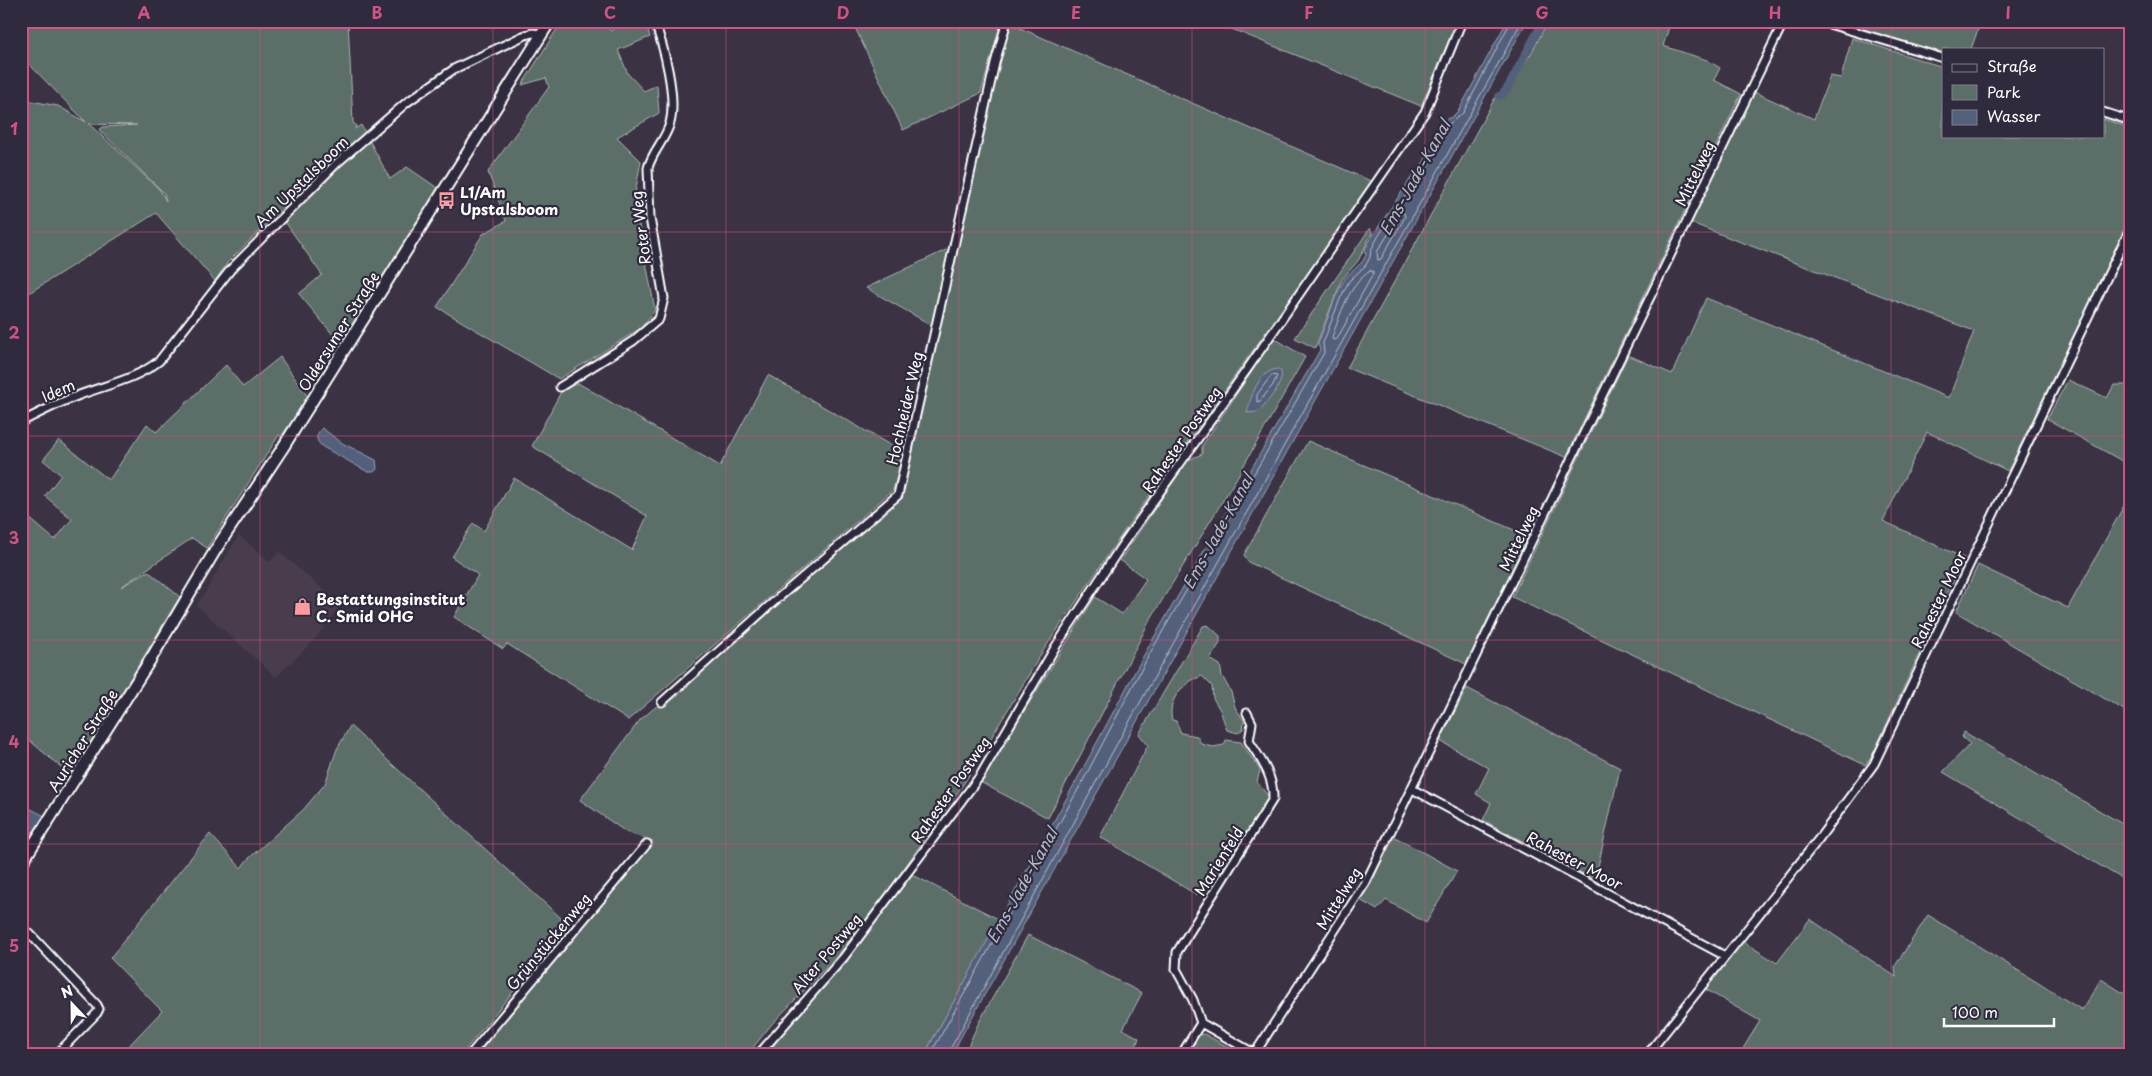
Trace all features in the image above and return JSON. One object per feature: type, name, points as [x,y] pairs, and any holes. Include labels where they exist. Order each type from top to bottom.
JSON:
[{"type":"main road","name":"Oldersumer Straße","points":[[152,657],[216,549],[282,449],[550,21]]},
{"type":"main road","name":"Auricher Straße","points":[[21,864],[152,657]]},
{"type":"street","name":"Roter Weg","points":[[560,387],[633,341],[658,319],[664,298],[650,218],[648,168],[670,124],[672,103],[670,79],[654,21]]},
{"type":"street","name":"Hochheider Weg","points":[[662,702],[769,606],[898,495],[995,63],[1008,21]]},
{"type":"street","name":"Rahester Postweg","points":[[912,867],[980,776],[1056,646],[1122,545],[1248,368],[1425,112],[1462,21]]},
{"type":"street","name":"Mittelweg","points":[[1256,1054],[1366,882],[1784,21]]},
{"type":"street","points":[[1819,21],[1942,58]]},
{"type":"street","name":"Am Upstalsboom","points":[[108,385],[134,376],[159,361],[231,269],[319,180],[406,103],[454,69],[523,36],[532,33],[542,34]]},
{"type":"street","points":[[2104,112],[2131,121]]},
{"type":"street","name":"Rahester Moor","points":[[1647,1055],[1818,840],[1874,764],[2131,227]]},
{"type":"street","name":"Idem","points":[[21,422],[76,396],[108,385]]},
{"type":"street","name":"Marienfeld","points":[[1201,1023],[1193,1000],[1176,969],[1177,952],[1273,799],[1274,785],[1249,740],[1252,724],[1247,713]]},
{"type":"street","name":"Rahester Moor","points":[[1412,789],[1725,956]]},
{"type":"street","name":"Grünstückenweg","points":[[470,1055],[646,844]]},
{"type":"street","name":"Alter Postweg","points":[[758,1055],[844,957],[912,867]]},
{"type":"street","points":[[30,934],[97,1004],[99,1009],[56,1055]]},
{"type":"street","points":[[1181,1055],[1201,1023],[1256,1054]]},
{"type":"shaded area","points":[[239,535],[270,562],[279,552],[341,605],[317,637],[276,677],[197,606]]},
{"type":"green space","points":[[21,21],[218,21],[220,27],[219,21],[348,21],[353,123],[356,125],[355,129],[361,125],[390,179],[407,167],[439,189],[340,343],[299,294],[322,275],[279,213],[299,192],[227,263],[215,281],[156,213],[21,298],[21,99],[58,106],[86,122],[21,54]],"holes":[[[89,124],[137,125],[103,127],[99,130],[164,193],[166,201],[160,190]]]},
{"type":"green space","points":[[562,21],[601,21],[611,31],[621,21],[625,26],[635,21],[645,21],[650,37],[618,50],[628,74],[644,91],[657,85],[659,113],[617,137],[641,161],[634,199],[655,310],[641,328],[559,379],[437,307],[483,234],[506,221],[488,172],[549,87],[546,78],[522,85]]},
{"type":"green space","points":[[852,21],[1001,22],[981,93],[903,130]]},
{"type":"green space","points":[[1212,21],[1457,21],[1421,106]]},
{"type":"green space","points":[[1548,21],[1671,21],[1663,46],[1707,60],[1720,68],[1714,80],[1741,94],[1566,457],[1347,368],[1495,98],[1502,97],[1532,52]]},
{"type":"green space","points":[[1835,21],[1981,21],[1971,48],[1942,48],[1942,53]]},
{"type":"green space","points":[[1011,24],[1373,182],[1122,534],[1043,651],[964,783],[893,884],[839,954],[771,1025],[747,1055],[476,1055],[653,841],[626,832],[580,800],[640,720],[658,705],[664,705],[901,497],[998,63]]},
{"type":"green space","points":[[1852,38],[1942,67],[1942,138],[2104,138],[2104,119],[2131,128],[2131,216],[2008,471],[1927,432],[1883,521],[1964,558],[1871,758],[1865,765],[1512,597],[1628,355],[1672,374],[1706,298],[1949,398],[1974,331],[1691,223],[1754,92],[1814,119],[1830,76],[1841,78]]},
{"type":"green space","points":[[1370,228],[1372,233],[1358,261],[1342,279],[1315,348],[1295,338]]},
{"type":"green space","points":[[950,248],[935,327],[866,288]]},
{"type":"green space","points":[[1274,338],[1305,357],[1236,479],[1150,620],[1048,818],[980,782],[1095,597],[1122,614],[1146,579],[1120,560],[1188,460],[1202,454],[1202,446]]},
{"type":"green space","points":[[280,357],[308,397],[281,437],[279,435],[207,548],[192,538],[121,587],[148,571],[180,597],[71,776],[21,733],[21,592],[26,596],[21,591],[21,526],[28,517],[55,540],[72,519],[45,496],[61,475],[43,460],[59,440],[109,480],[147,424],[156,432],[226,365],[243,387]]},
{"type":"green space","points":[[768,375],[904,453],[893,490],[628,720],[507,644],[503,649],[454,617],[478,575],[452,557],[473,523],[484,531],[514,478],[632,550],[647,516],[532,446],[562,390],[578,383],[720,466]]},
{"type":"green space","points":[[2068,380],[2107,398],[2114,385],[2131,385],[2131,466],[2047,419]]},
{"type":"green space","points":[[1308,441],[1528,536],[1466,664],[1248,562],[1244,555]]},
{"type":"green space","points":[[2131,493],[2131,714],[1956,612],[1978,565],[2068,608]]},
{"type":"green space","points":[[1208,625],[1220,636],[1220,643],[1210,659],[1220,665],[1222,676],[1231,692],[1235,707],[1244,721],[1243,729],[1238,733],[1227,730],[1220,710],[1213,698],[1212,686],[1202,676],[1190,681],[1178,692],[1171,708],[1172,720],[1176,721],[1181,733],[1197,736],[1201,744],[1213,747],[1224,745],[1226,740],[1241,742],[1260,770],[1257,782],[1268,796],[1263,808],[1215,883],[1206,880],[1197,895],[1100,837],[1148,745],[1139,734],[1203,626]]},
{"type":"green space","points":[[1467,688],[1620,768],[1595,880],[1483,820],[1491,803],[1476,794],[1489,768],[1440,741]]},
{"type":"green space","points":[[350,726],[561,918],[562,932],[461,1055],[120,1055],[162,1011],[110,958],[210,834],[241,868],[247,860],[303,810],[325,784],[337,749]]},
{"type":"green space","points":[[1964,732],[2131,829],[2131,884],[1943,772],[1970,744],[1962,737]]},
{"type":"green space","points":[[1393,836],[1457,871],[1426,923],[1386,900],[1377,910],[1360,900]]},
{"type":"green space","points":[[911,874],[1000,920],[924,1055],[762,1055],[849,956]]},
{"type":"green space","points":[[1928,915],[2082,1010],[2101,979],[2131,998],[2131,1055],[1739,1055],[1760,1021],[1705,989],[1742,941],[1777,963],[1810,919],[1896,977],[1895,966]]},
{"type":"green space","points":[[1028,935],[1142,993],[1123,1029],[1139,1038],[1133,1055],[964,1055],[979,1022]]},
{"type":"green space","points":[[1204,1034],[1243,1055],[1185,1055],[1198,1036]]},
{"type":"water","name":"Ems-Jade-Kanal","points":[[1507,21],[1527,21],[951,1055],[924,1055],[1145,653],[1320,350],[1318,344],[1336,296],[1345,278],[1362,262],[1366,255],[1365,249],[1411,178],[1420,169],[1446,119],[1452,117],[1459,110]]},
{"type":"water","points":[[1277,369],[1281,371],[1281,377],[1274,393],[1258,412],[1247,413],[1253,392],[1260,380],[1270,371]]},
{"type":"water","points":[[322,428],[342,443],[376,460],[377,469],[374,472],[368,472],[323,447],[317,438]]},
{"type":"water","points":[[21,804],[45,816],[28,842],[21,840]]},
{"type":"waterway","points":[[1499,96],[1508,87],[1543,21]]},
{"type":"place","name":"L1/Am Upstalsboom","points":[[446,200]]},
{"type":"place","name":"Bestattungsinstitut C. Smid OHG","points":[[302,607]]}]
